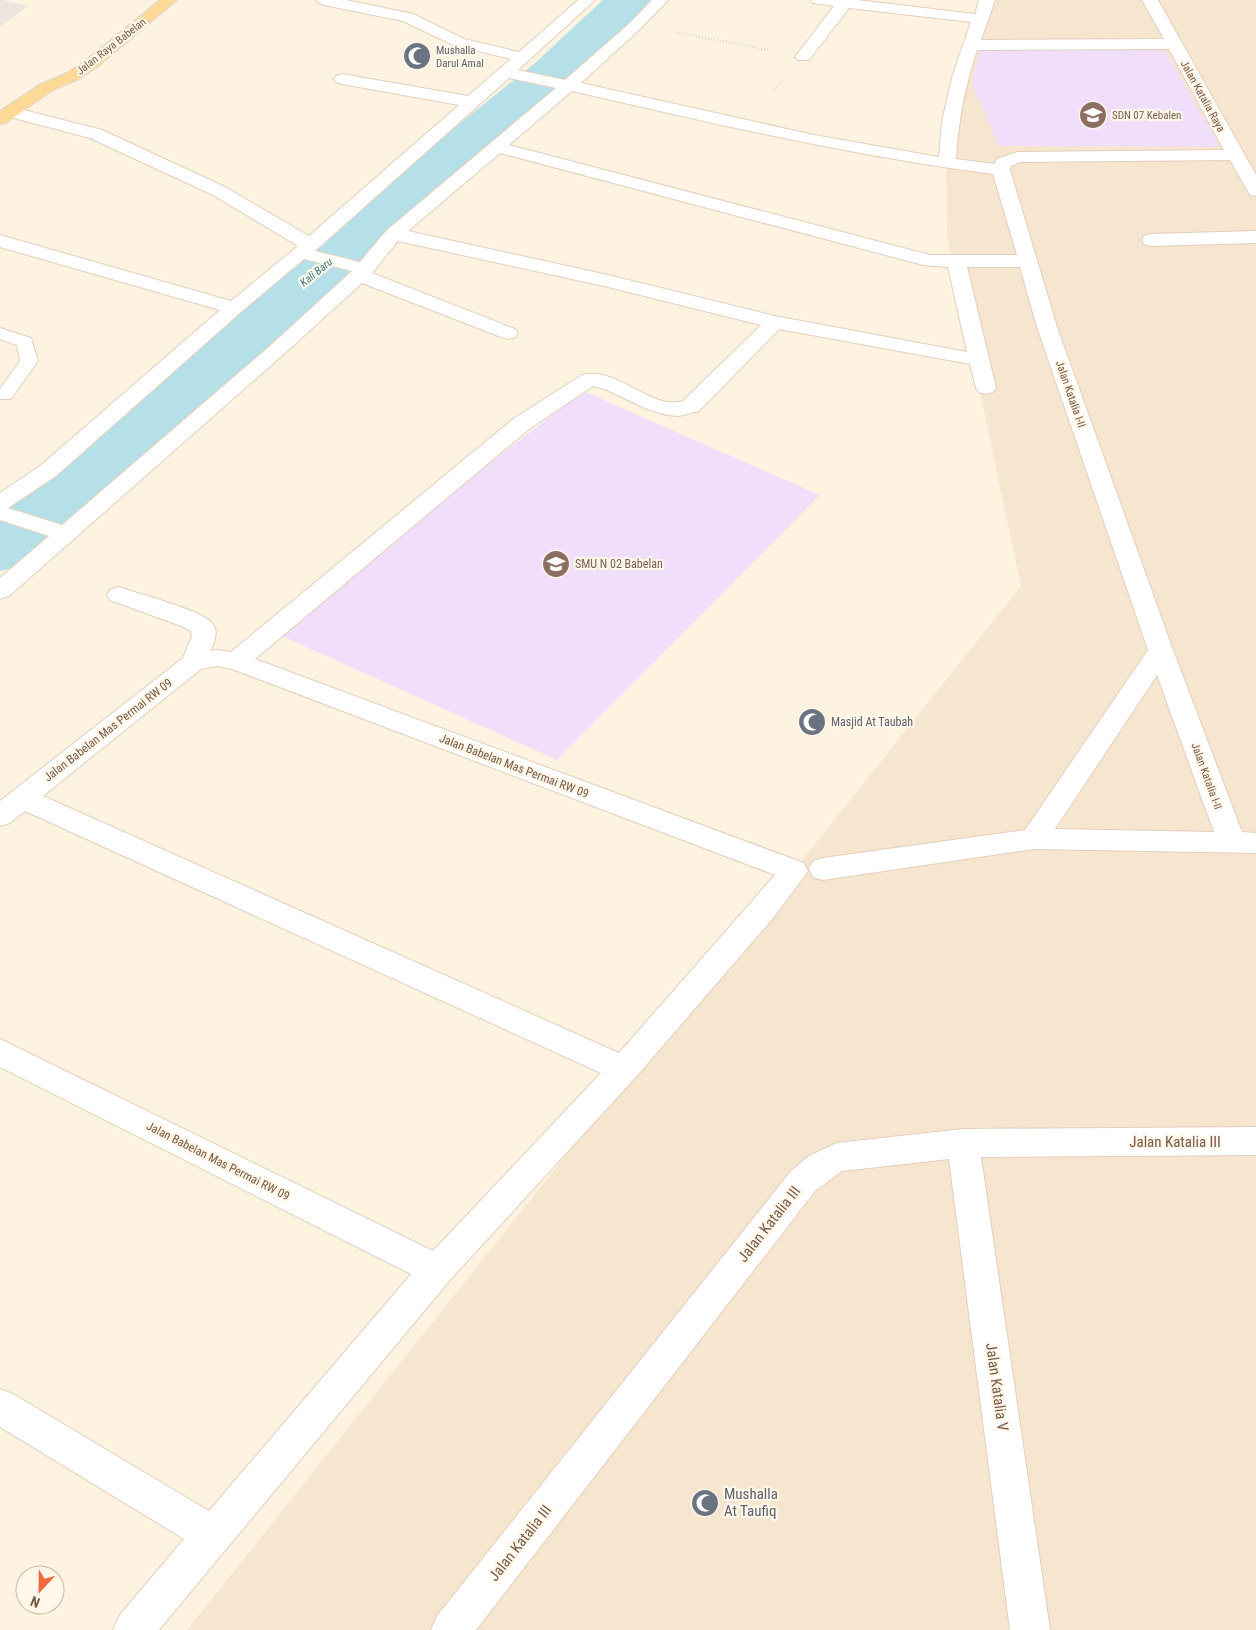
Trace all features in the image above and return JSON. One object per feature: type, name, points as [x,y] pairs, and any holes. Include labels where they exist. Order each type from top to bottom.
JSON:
[{"type":"main road","name":"Jalan Raya Babelan","points":[[6,116],[45,88],[73,76],[92,64],[169,0]]},
{"type":"street","points":[[324,0],[408,17],[459,42],[522,57]]},
{"type":"street","points":[[0,503],[48,471],[234,308],[305,251],[587,0]]},
{"type":"street","points":[[0,591],[59,532],[278,350],[394,234],[498,147],[565,85],[636,25],[660,0]]},
{"type":"street","points":[[818,0],[981,19]]},
{"type":"street","points":[[946,164],[954,99],[970,45],[987,0]]},
{"type":"street","name":"Jalan Katalia Raya","points":[[1150,0],[1256,191]]},
{"type":"street","points":[[803,57],[844,4]]},
{"type":"street","points":[[970,45],[1174,44]]},
{"type":"street","points":[[505,72],[862,151],[946,164],[1001,170],[1006,160],[1017,157],[1236,155]]},
{"type":"street","points":[[342,79],[471,102]]},
{"type":"street","points":[[6,116],[96,134],[219,191],[305,251],[360,270],[508,332]]},
{"type":"street","points":[[498,147],[930,261],[1027,261]]},
{"type":"street","name":"Jalan Katalia I-II","points":[[1001,170],[1047,327],[1161,650],[1244,843]]},
{"type":"street","points":[[394,234],[608,281],[775,322],[979,360]]},
{"type":"street","points":[[1151,240],[1256,237]]},
{"type":"street","points":[[0,241],[234,308]]},
{"type":"street","points":[[956,262],[986,388]]},
{"type":"street","points":[[236,661],[521,424],[589,379],[606,381],[665,408],[676,411],[684,410],[691,406],[775,322]]},
{"type":"street","points":[[0,513],[59,532]]},
{"type":"street","points":[[119,595],[190,620],[202,627],[204,636],[194,662]]},
{"type":"street","points":[[1034,839],[1161,650]]},
{"type":"street","name":"Jalan Babelan Mas Permai RW 09","points":[[0,816],[194,662],[218,658],[236,661],[794,872],[624,1069],[437,1270],[213,1535],[138,1628]]},
{"type":"street","points":[[22,798],[624,1069]]},
{"type":"street","points":[[823,869],[1034,839],[1244,843]]},
{"type":"street","name":"Jalan Babelan Mas Permai RW 09","points":[[0,1052],[437,1270]]},
{"type":"street","name":"Jalan Katalia III","points":[[451,1630],[803,1181],[821,1166],[837,1158],[963,1143],[1256,1141]]},
{"type":"street","name":"Jalan Katalia V","points":[[963,1143],[1030,1630]]},
{"type":"street","points":[[0,1406],[213,1535]]},
{"type":"lane","points":[[0,333],[25,342],[29,361],[5,395]]},
{"type":"path","points":[[636,25],[803,57]]},
{"type":"shaded area","points":[[0,0],[2,0],[28,6],[0,27]]},
{"type":"shaded area","points":[[991,0],[1256,0],[1256,1630],[187,1630],[1021,586],[947,236],[946,144]]},
{"type":"shaded area","name":"SDN 07 Kebalen","points":[[1162,45],[1220,147],[999,146],[972,84],[980,48]]},
{"type":"shaded area","name":"SMU N 02 Babelan","points":[[583,391],[820,495],[557,760],[273,632]]},
{"type":"waterway","name":"Kali Baru","points":[[0,546],[284,298],[555,75],[633,0]]},
{"type":"place","name":"Mushalla Darul Amal","points":[[417,56]]},
{"type":"place","name":"SDN 07 Kebalen","points":[[1093,115]]},
{"type":"place","name":"SMU N 02 Babelan","points":[[556,564]]},
{"type":"place","name":"Masjid At Taubah","points":[[812,722]]},
{"type":"place","name":"Mushalla At Taufiq","points":[[705,1503]]}]
